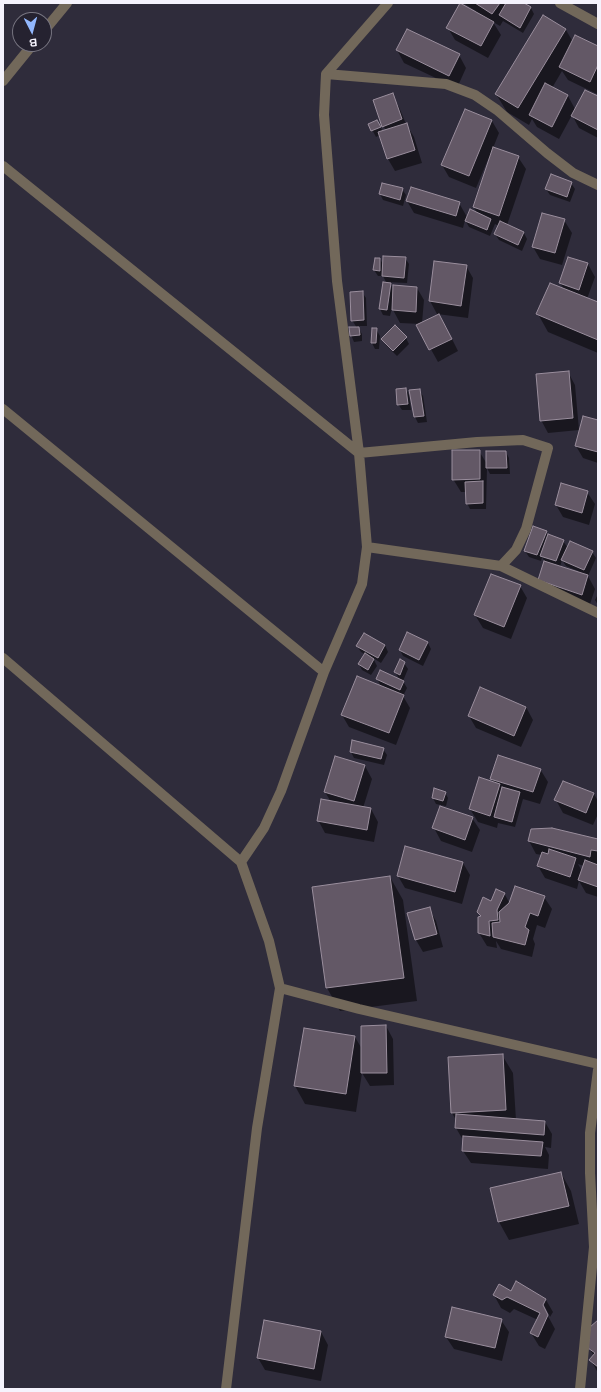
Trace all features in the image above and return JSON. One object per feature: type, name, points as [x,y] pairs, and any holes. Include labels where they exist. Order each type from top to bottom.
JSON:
[{"type":"street","points":[[52,21],[67,3]]},
{"type":"street","points":[[241,862],[264,828],[281,791],[324,672],[362,584],[368,547],[359,453],[337,281],[324,116],[326,74],[388,3]]},
{"type":"street","points":[[560,3],[598,24]]},
{"type":"street","points":[[3,81],[27,52]]},
{"type":"street","points":[[326,74],[446,84],[475,95],[497,110],[573,173],[598,185]]},
{"type":"street","points":[[3,166],[359,453],[477,442],[523,440],[548,448],[526,529],[516,550],[501,566]]},
{"type":"street","points":[[3,409],[324,672]]},
{"type":"street","points":[[368,547],[501,566],[598,613]]},
{"type":"street","points":[[3,658],[241,862],[269,941],[280,988],[257,1128],[226,1389]]},
{"type":"street","points":[[280,988],[598,1064]]},
{"type":"street","points":[[580,1389],[594,1247],[590,1133],[598,1070]]},
{"type":"building","points":[[460,3],[494,22],[481,46],[446,28]]},
{"type":"building","points":[[475,3],[500,3],[492,14]]},
{"type":"building","points":[[506,3],[524,3],[531,7],[520,28],[499,15]]},
{"type":"building","points":[[543,15],[566,29],[518,108],[495,94]]},
{"type":"building","points":[[407,29],[460,54],[449,76],[396,50]]},
{"type":"building","points":[[575,35],[598,46],[598,65],[590,82],[559,67]]},
{"type":"building","points":[[545,83],[568,95],[552,127],[529,115]]},
{"type":"building","points":[[585,90],[598,96],[598,130],[571,116]]},
{"type":"building","points":[[393,93],[402,119],[382,127],[373,100]]},
{"type":"building","points":[[465,109],[492,120],[469,176],[441,165]]},
{"type":"building","points":[[377,120],[381,127],[371,131],[368,124]]},
{"type":"building","points":[[407,123],[415,150],[387,159],[378,132]]},
{"type":"building","points":[[493,147],[519,156],[499,216],[473,207]]},
{"type":"building","points":[[551,174],[572,182],[567,197],[545,189]]},
{"type":"building","points":[[382,183],[403,188],[400,200],[379,194]]},
{"type":"building","points":[[411,187],[460,202],[456,216],[406,201]]},
{"type":"building","points":[[470,209],[491,219],[487,230],[465,221]]},
{"type":"building","points":[[542,213],[565,219],[555,253],[532,247]]},
{"type":"building","points":[[500,221],[524,232],[518,245],[494,234]]},
{"type":"building","points":[[383,256],[406,257],[404,278],[382,276]]},
{"type":"building","points":[[568,257],[588,263],[579,290],[559,283]]},
{"type":"building","points":[[375,258],[380,258],[380,271],[373,270]]},
{"type":"building","points":[[434,261],[467,265],[461,306],[429,301]]},
{"type":"building","points":[[383,282],[391,283],[387,310],[379,309]]},
{"type":"building","points":[[550,283],[598,302],[598,340],[536,314]]},
{"type":"building","points":[[393,285],[417,287],[416,312],[392,310]]},
{"type":"building","points":[[363,291],[364,320],[351,321],[350,292]]},
{"type":"building","points":[[439,314],[452,339],[429,350],[416,325]]},
{"type":"building","points":[[395,325],[407,337],[393,351],[381,339]]},
{"type":"building","points":[[349,327],[359,327],[360,335],[350,336]]},
{"type":"building","points":[[372,328],[377,328],[376,343],[371,343]]},
{"type":"building","points":[[569,371],[573,418],[540,421],[536,374]]},
{"type":"building","points":[[406,388],[408,404],[397,405],[396,389]]},
{"type":"building","points":[[420,389],[424,416],[414,417],[409,390]]},
{"type":"building","points":[[583,416],[598,420],[598,452],[575,446]]},
{"type":"building","points":[[452,450],[480,450],[480,479],[452,480]]},
{"type":"building","points":[[486,451],[506,451],[507,468],[486,468]]},
{"type":"building","points":[[483,481],[483,503],[466,504],[465,482]]},
{"type":"building","points":[[561,483],[588,491],[582,513],[555,505]]},
{"type":"building","points":[[533,526],[547,531],[537,555],[524,551]]},
{"type":"building","points":[[548,534],[564,540],[556,561],[540,556]]},
{"type":"building","points":[[570,541],[593,551],[584,570],[561,560]]},
{"type":"building","points":[[544,561],[588,575],[582,595],[538,580]]},
{"type":"building","points":[[491,574],[521,585],[504,627],[474,615]]},
{"type":"building","points":[[407,632],[428,642],[419,660],[399,650]]},
{"type":"building","points":[[364,633],[385,645],[378,658],[356,646]]},
{"type":"building","points":[[365,653],[374,659],[368,670],[358,664]]},
{"type":"building","points":[[400,659],[405,662],[400,675],[394,672]]},
{"type":"building","points":[[380,670],[404,681],[400,690],[376,679]]},
{"type":"building","points":[[357,676],[404,695],[389,733],[341,715]]},
{"type":"building","points":[[480,687],[526,707],[514,736],[468,716]]},
{"type":"building","points":[[352,740],[384,748],[381,759],[350,752]]},
{"type":"building","points":[[498,755],[541,769],[533,792],[490,779]]},
{"type":"building","points":[[335,756],[365,765],[354,801],[324,792]]},
{"type":"building","points":[[479,777],[500,784],[490,816],[469,809]]},
{"type":"building","points":[[563,781],[594,793],[586,813],[554,800]]},
{"type":"building","points":[[502,787],[520,792],[512,822],[494,817]]},
{"type":"building","points":[[434,788],[446,792],[443,801],[432,798]]},
{"type":"building","points":[[321,799],[371,808],[367,830],[317,821]]},
{"type":"building","points":[[440,806],[473,817],[465,840],[432,828]]},
{"type":"building","points":[[552,828],[598,839],[598,851],[591,850],[590,857],[528,841],[531,829]]},
{"type":"building","points":[[405,846],[463,862],[455,892],[397,876]]},
{"type":"building","points":[[549,849],[576,858],[570,877],[537,866],[542,852],[548,854]]},
{"type":"building","points":[[585,860],[598,865],[598,887],[578,880]]},
{"type":"building","points":[[390,876],[404,978],[326,988],[312,887]]},
{"type":"building","points":[[515,886],[545,896],[538,916],[530,913],[525,927],[529,930],[525,945],[493,937],[492,923],[500,922],[499,912],[509,903]]},
{"type":"building","points":[[496,889],[505,893],[497,910],[498,920],[489,921],[490,936],[478,933],[478,917],[481,916],[477,912],[483,897],[491,901]]},
{"type":"building","points":[[430,907],[437,934],[415,940],[407,913]]},
{"type":"building","points":[[386,1025],[387,1073],[361,1073],[361,1026]]},
{"type":"building","points":[[304,1028],[355,1036],[346,1094],[294,1086]]},
{"type":"building","points":[[503,1054],[506,1110],[451,1113],[448,1057]]},
{"type":"building","points":[[456,1114],[545,1121],[544,1135],[455,1128]]},
{"type":"building","points":[[463,1136],[543,1142],[541,1156],[462,1151]]},
{"type":"building","points":[[561,1172],[569,1206],[498,1222],[490,1188]]},
{"type":"building","points":[[516,1281],[546,1299],[543,1305],[548,1315],[538,1337],[530,1333],[540,1313],[507,1297],[502,1300],[493,1295],[499,1284],[511,1291]]},
{"type":"building","points":[[452,1307],[502,1319],[495,1348],[445,1337]]},
{"type":"building","points":[[264,1320],[321,1331],[314,1369],[257,1358]]},
{"type":"building","points":[[598,1320],[598,1367],[589,1360],[595,1353],[588,1348],[590,1327]]}]
